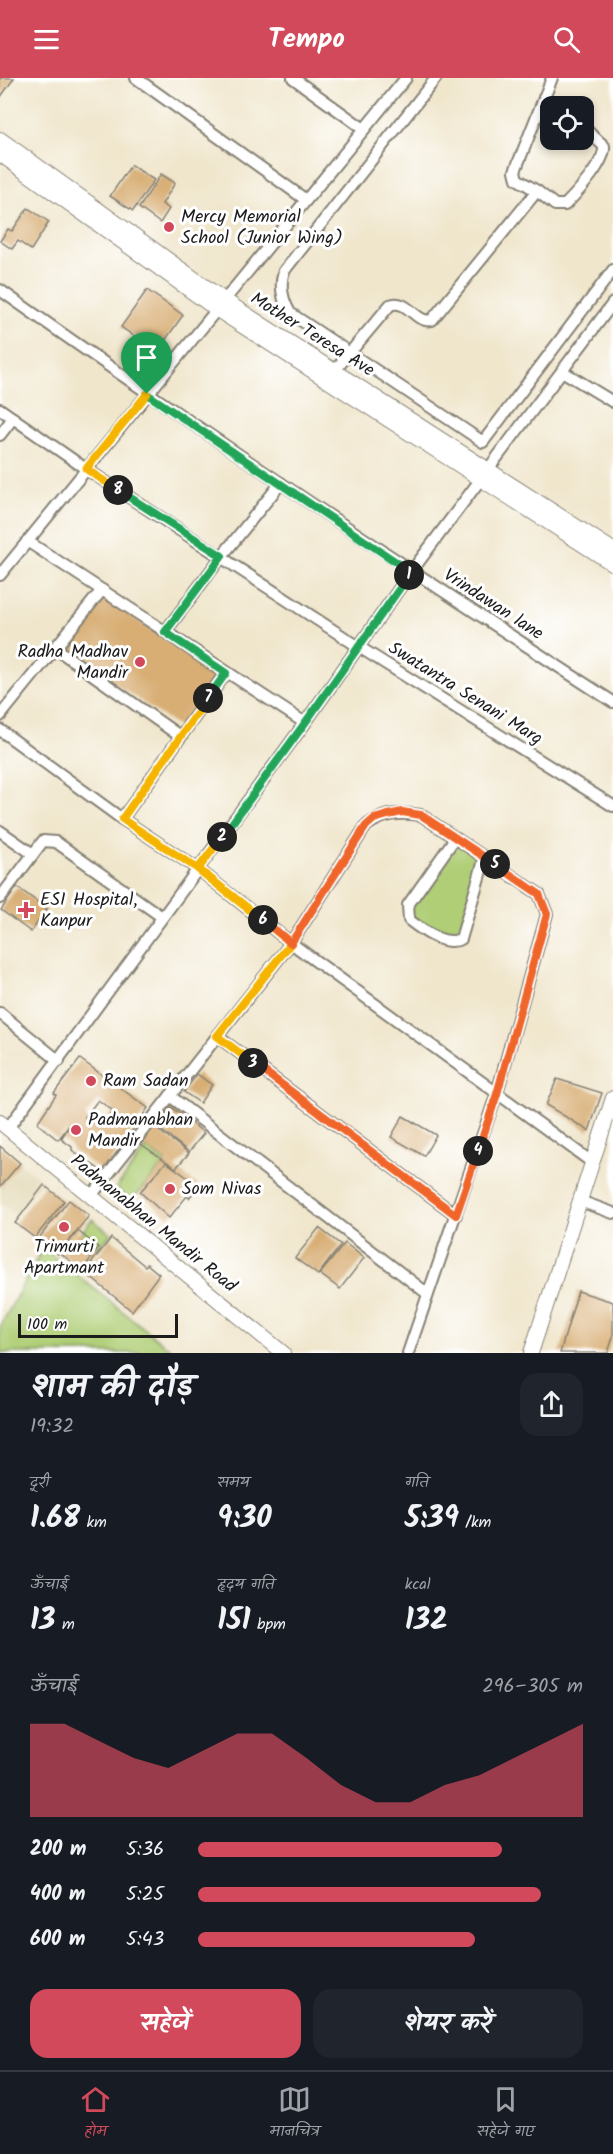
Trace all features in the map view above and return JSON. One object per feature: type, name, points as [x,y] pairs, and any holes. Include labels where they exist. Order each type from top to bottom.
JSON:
[{"type":"street","points":[[136,78],[306,200]]},
{"type":"street","points":[[294,78],[364,129]]},
{"type":"street","points":[[0,575],[406,78]]},
{"type":"street","points":[[436,78],[284,271],[281,280],[283,302],[290,313],[483,442],[613,270]]},
{"type":"street","points":[[544,96],[552,78]]},
{"type":"street","points":[[540,107],[515,171],[517,179],[558,206],[565,206],[602,159],[605,150],[602,142],[594,136]]},
{"type":"street","name":"Mother Teresa Ave","points":[[0,139],[220,305]]},
{"type":"street","points":[[0,154],[220,305],[483,474],[613,564]]},
{"type":"street","points":[[331,375],[348,352],[393,304],[403,304],[425,321],[432,320],[537,191]]},
{"type":"street","name":"Vrindawan lane","points":[[0,290],[147,394],[411,572],[613,702]]},
{"type":"street","points":[[4,1125],[59,1061],[305,723],[411,572],[613,303]]},
{"type":"street","points":[[562,371],[613,402]]},
{"type":"street","name":"Swatantra Senani Marg","points":[[0,409],[86,469],[359,647],[613,806]]},
{"type":"street","points":[[0,435],[13,418]]},
{"type":"street","points":[[483,474],[613,550]]},
{"type":"street","points":[[165,632],[281,483]]},
{"type":"street","points":[[27,541],[305,723]]},
{"type":"street","points":[[0,716],[102,590]]},
{"type":"street","points":[[55,648],[181,737]]},
{"type":"street","points":[[122,819],[226,673]]},
{"type":"street","points":[[0,729],[122,819],[198,869],[291,943],[593,1163]]},
{"type":"street","points":[[91,1196],[291,943],[366,826],[374,819],[402,812],[421,815],[539,894],[547,914],[497,1094],[408,1353]]},
{"type":"street","points":[[0,831],[33,854]]},
{"type":"street","points":[[455,838],[408,905],[409,920],[422,930],[450,942],[461,939],[484,857]]},
{"type":"street","points":[[0,898],[43,840],[56,842],[162,917]]},
{"type":"street","points":[[0,1013],[59,1061]]},
{"type":"street","points":[[217,1036],[456,1215]]},
{"type":"street","points":[[170,1096],[428,1294]]},
{"type":"street","points":[[531,1353],[613,1098]]},
{"type":"street","name":"Padmanabhan Mandir Road","points":[[4,1125],[283,1353]]},
{"type":"street","points":[[580,1201],[613,1213]]},
{"type":"shaded area","points":[[20,1163],[43,1181],[15,1215],[0,1202],[0,1187]]},
{"type":"green space","points":[[456,840],[483,858],[456,940],[423,928],[413,920],[410,905]]},
{"type":"green space","points":[[146,1148],[166,1162],[131,1201],[116,1188]]},
{"type":"green space","points":[[92,1219],[111,1234],[99,1248],[81,1233]]},
{"type":"green space","points":[[43,1248],[175,1353],[0,1353],[0,1327]]},
{"type":"building","points":[[0,78],[14,78],[0,98]]},
{"type":"building","points":[[131,165],[154,180],[133,211],[110,196]]},
{"type":"building","points":[[161,174],[175,183],[162,204],[169,209],[160,223],[139,208]]},
{"type":"building","points":[[28,208],[49,222],[31,250],[18,241],[12,249],[0,241],[8,229],[12,231]]},
{"type":"building","points":[[147,290],[183,315],[157,352],[121,327]]},
{"type":"building","name":"Radha Madhav Mandir","points":[[101,595],[216,675],[179,728],[64,648]]},
{"type":"building","points":[[17,887],[47,909],[31,932],[1,910]]},
{"type":"building","points":[[80,1059],[148,1108],[103,1172],[72,1150],[72,1147],[61,1139],[69,1126],[58,1140],[37,1123],[56,1095],[54,1093]],"holes":[[[98,1100],[113,1111],[101,1127],[85,1117]]]},
{"type":"building","points":[[197,1074],[212,1085],[200,1103],[184,1092]]},
{"type":"building","points":[[557,1079],[602,1093],[589,1131],[546,1105]]},
{"type":"building","points":[[171,1107],[204,1133],[189,1152],[156,1126]]},
{"type":"building","points":[[403,1116],[436,1135],[424,1156],[391,1137]]},
{"type":"building","points":[[154,1127],[189,1153],[176,1168],[141,1144]]},
{"type":"building","points":[[0,1146],[20,1163],[0,1187]]},
{"type":"building","name":"Som Nivas","points":[[166,1162],[199,1186],[189,1198],[187,1196],[169,1218],[140,1192]]},
{"type":"building","points":[[44,1185],[64,1201],[35,1238],[15,1223]]},
{"type":"building","name":"Trimurti Apartmant","points":[[69,1200],[89,1216],[58,1254],[39,1238]]},
{"type":"building","points":[[319,1228],[341,1245],[318,1275],[295,1258]]},
{"type":"building","points":[[78,1231],[99,1248],[82,1270],[60,1253]]},
{"type":"building","points":[[111,1238],[145,1266],[147,1264],[159,1274],[132,1311],[84,1272]]},
{"type":"building","points":[[345,1243],[364,1258],[340,1289],[320,1274]]},
{"type":"building","points":[[578,1291],[613,1302],[613,1337],[608,1353],[560,1353]]},
{"type":"place","name":"Mercy Memorial School (Junior Wing)","points":[[169,227]]},
{"type":"place","name":"Radha Madhav Mandir","points":[[140,662]]},
{"type":"place","name":"ESI Hospital, Kanpur","points":[[26,910]]},
{"type":"place","name":"Ram Sadan","points":[[91,1081]]},
{"type":"place","name":"Padmanabhan Mandir","points":[[76,1130]]},
{"type":"place","name":"Som Nivas","points":[[170,1189]]},
{"type":"place","name":"Trimurti Apartmant","points":[[64,1227]]},
{"type":"route","points":[[147,394],[86,469],[222,556],[165,632],[226,673],[122,819],[198,869],[244,906],[291,943],[366,826],[374,819],[402,812],[421,815],[539,894],[543,900],[547,914],[497,1094],[456,1215],[217,1036],[291,943],[198,869],[305,723],[411,572],[147,394]]}]
